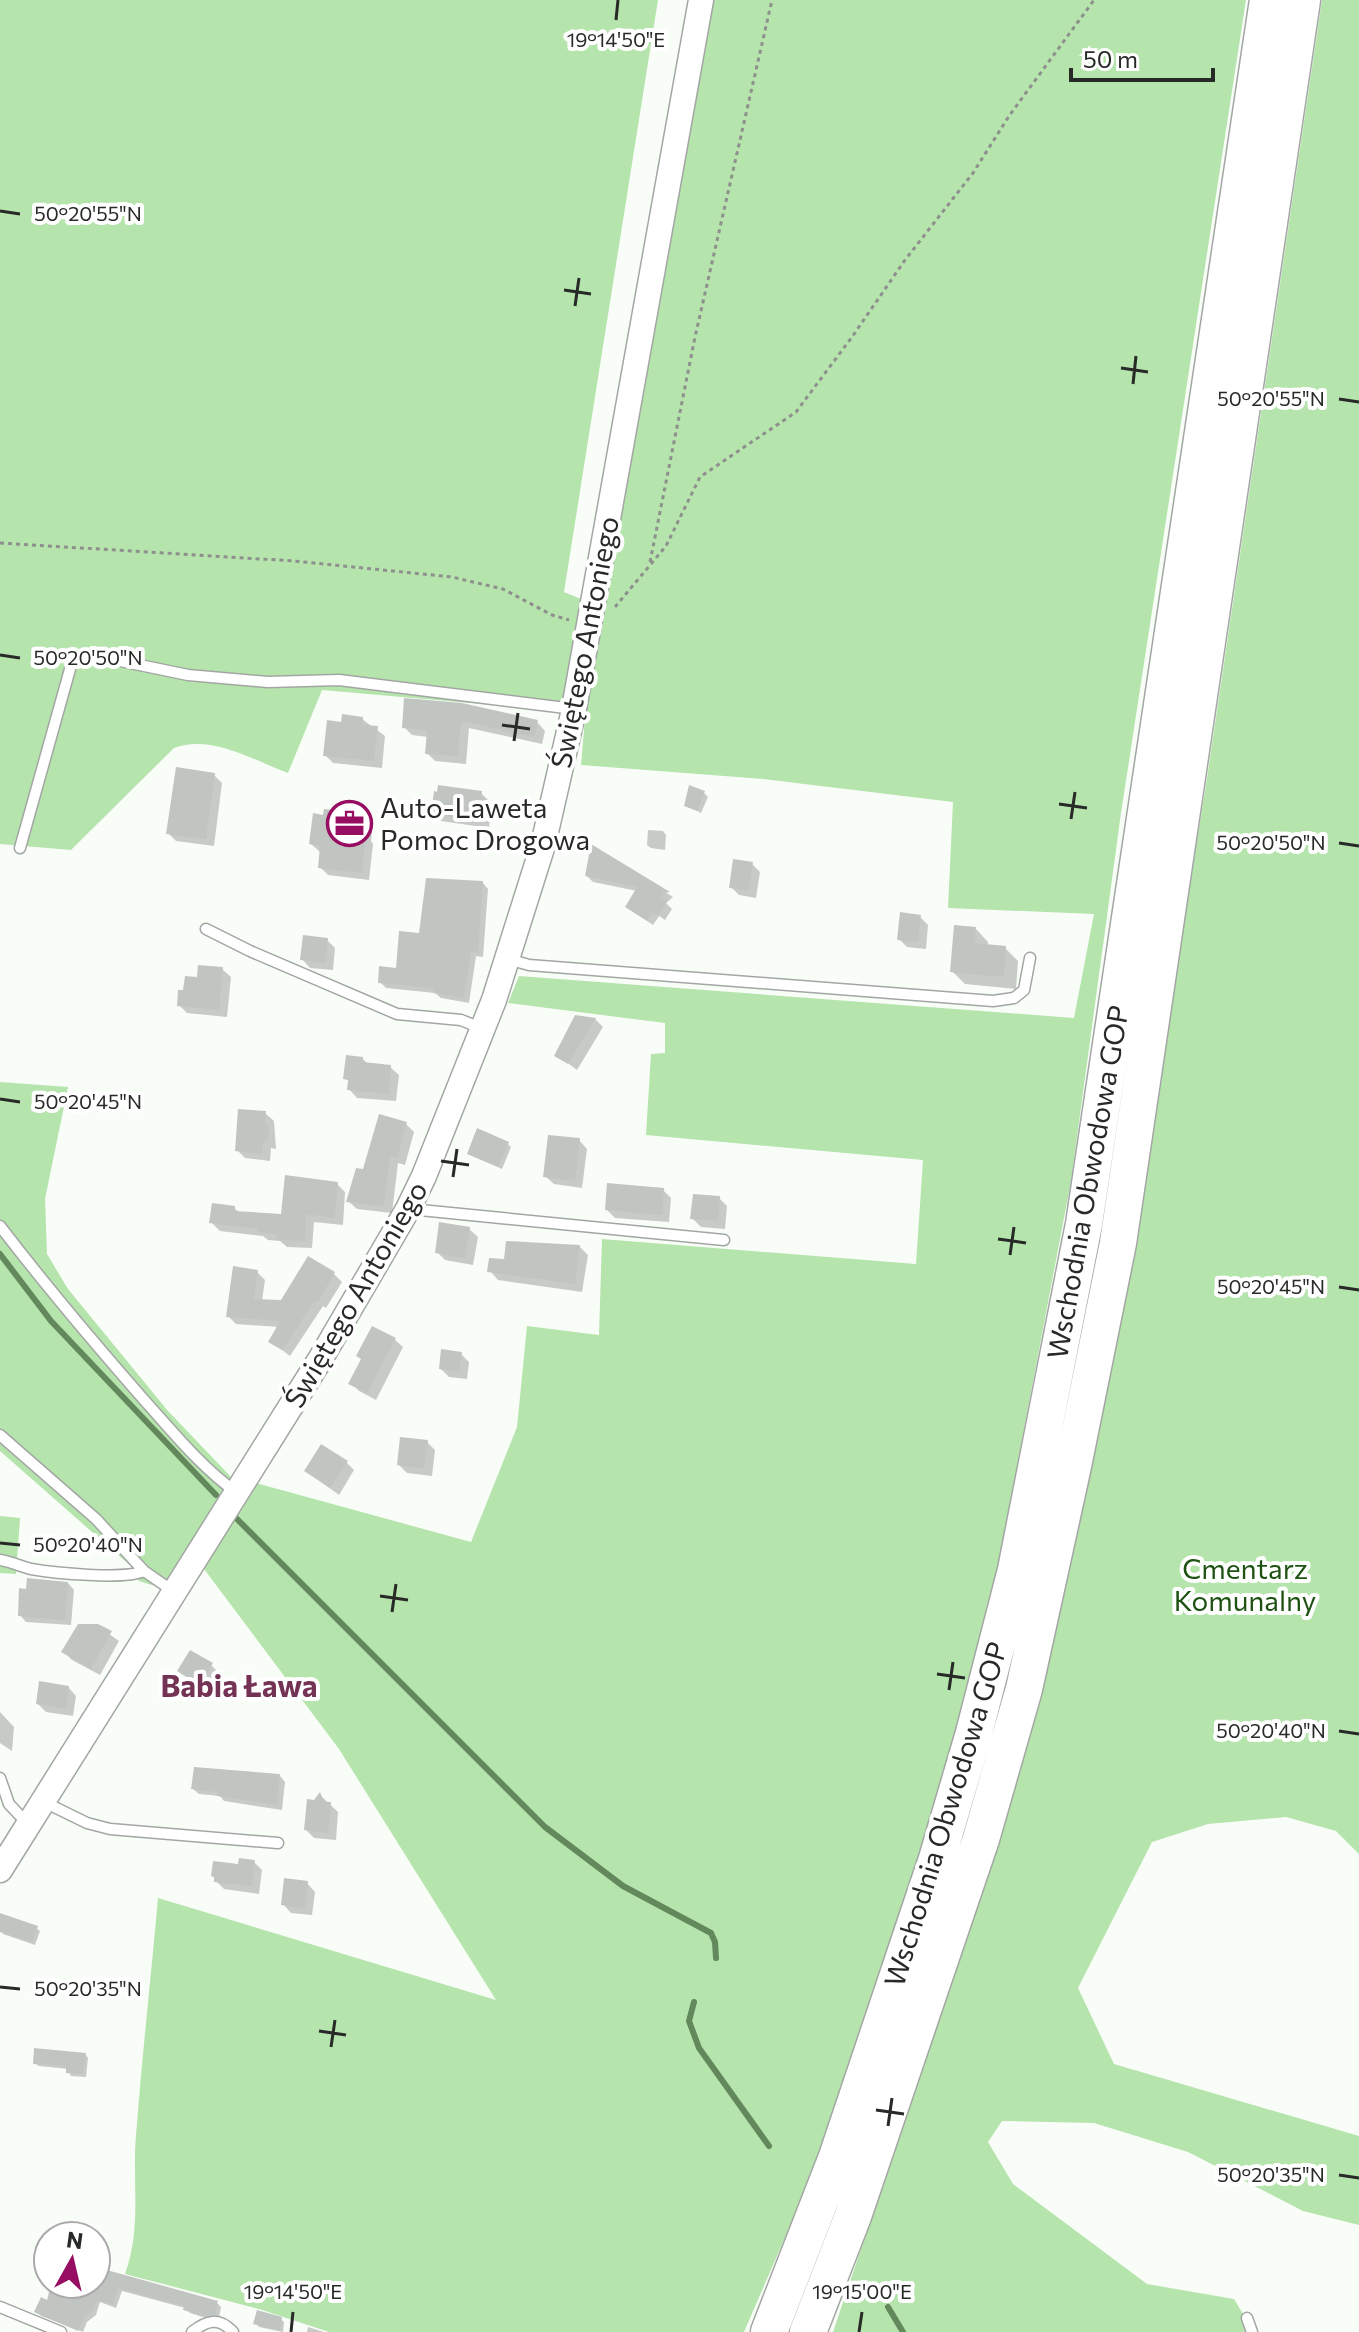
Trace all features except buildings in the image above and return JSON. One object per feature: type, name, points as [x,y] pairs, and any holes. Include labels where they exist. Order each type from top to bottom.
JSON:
[{"type":"highway","name":"Wschodnia Obwodowa GOP","points":[[903,2014],[942,1845],[1016,1570],[1081,1239],[1268,0]]},
{"type":"highway","name":"Wschodnia Obwodowa GOP","points":[[808,2332],[853,2163],[903,2014],[981,1839],[1024,1689],[1073,1466],[1118,1243],[1302,0]]},
{"type":"highway","name":"Wschodnia Obwodowa GOP","points":[[769,2332],[853,2163]]},
{"type":"street","name":"Świętego Antoniego","points":[[0,1870],[321,1358],[408,1209],[483,1029],[543,845],[574,709],[701,0]]},
{"type":"lane","points":[[20,848],[72,662],[96,656],[160,670],[268,682],[339,680],[574,709]]},
{"type":"lane","points":[[206,929],[397,1014],[461,1020],[483,1029]]},
{"type":"lane","points":[[508,959],[529,965],[993,1001],[1014,998],[1024,990],[1030,958]]},
{"type":"lane","points":[[408,1209],[724,1240]]},
{"type":"lane","points":[[0,1226],[93,1342],[220,1481],[236,1492]]},
{"type":"lane","points":[[2,1439],[96,1519],[144,1571],[173,1591]]},
{"type":"lane","points":[[0,1560],[31,1569],[113,1576],[144,1571]]},
{"type":"lane","points":[[0,1778],[9,1804],[28,1824]]},
{"type":"lane","points":[[43,1801],[87,1823],[110,1829],[278,1843]]},
{"type":"lane","points":[[0,2307],[61,2332]]},
{"type":"lane","points":[[1247,2318],[1252,2332]]},
{"type":"lane","points":[[192,2332],[203,2323],[214,2321],[222,2322],[233,2332]]},
{"type":"path","points":[[649,566],[695,337],[772,0]]},
{"type":"path","points":[[0,543],[294,561],[452,577],[503,589],[552,615],[589,622],[613,609],[666,546],[700,477],[796,412],[905,260],[973,173],[1009,116],[1094,0]]},
{"type":"green space","points":[[0,0],[658,0],[564,592],[581,599],[563,711],[322,690],[288,773],[217,746],[202,744],[174,748],[71,850],[0,844]]},
{"type":"green space","points":[[710,0],[1246,0],[1121,813],[1071,1181],[988,1619],[934,1817],[878,1976],[819,2159],[744,2332],[329,2332],[259,2309],[125,2274],[135,2222],[136,2135],[158,1898],[496,2000],[339,1749],[204,1569],[252,1482],[471,1542],[517,1427],[527,1326],[599,1335],[602,1239],[916,1264],[923,1160],[646,1135],[651,1054],[665,1053],[665,1023],[508,1003],[519,976],[1074,1018],[1094,914],[948,908],[953,802],[763,779],[581,765],[588,684]]},
{"type":"green space","name":"Cmentarz Komunalny","points":[[1322,0],[1359,0],[1359,1854],[1336,1831],[1286,1817],[1208,1824],[1152,1842],[1078,1988],[1114,2064],[1359,2136],[1359,2225],[1303,2211],[1188,2152],[1094,2123],[1002,2121],[988,2142],[1013,2184],[1147,2284],[1234,2299],[1254,2332],[833,2332],[921,2071],[1125,1290],[1152,1140]]},
{"type":"green space","points":[[0,1082],[68,1087],[45,1199],[47,1254],[68,1289],[168,1411],[232,1478],[161,1588],[139,1581],[133,1568],[0,1451]]},
{"type":"green space","points":[[0,1516],[20,1518],[16,1574],[0,1573]]},
{"type":"waterway","points":[[0,1254],[51,1321],[216,1495]]},
{"type":"waterway","points":[[234,1516],[545,1827],[623,1886],[711,1933],[716,1958]]},
{"type":"waterway","points":[[694,2002],[689,2021],[699,2048],[769,2146]]},
{"type":"waterway","points":[[888,2307],[903,2332]]},
{"type":"place","name":"Auto-Laweta Pomoc Drogowa","points":[[349,823]]},
{"type":"district","name":"Babia Ława","points":[[239,1684]]}]
